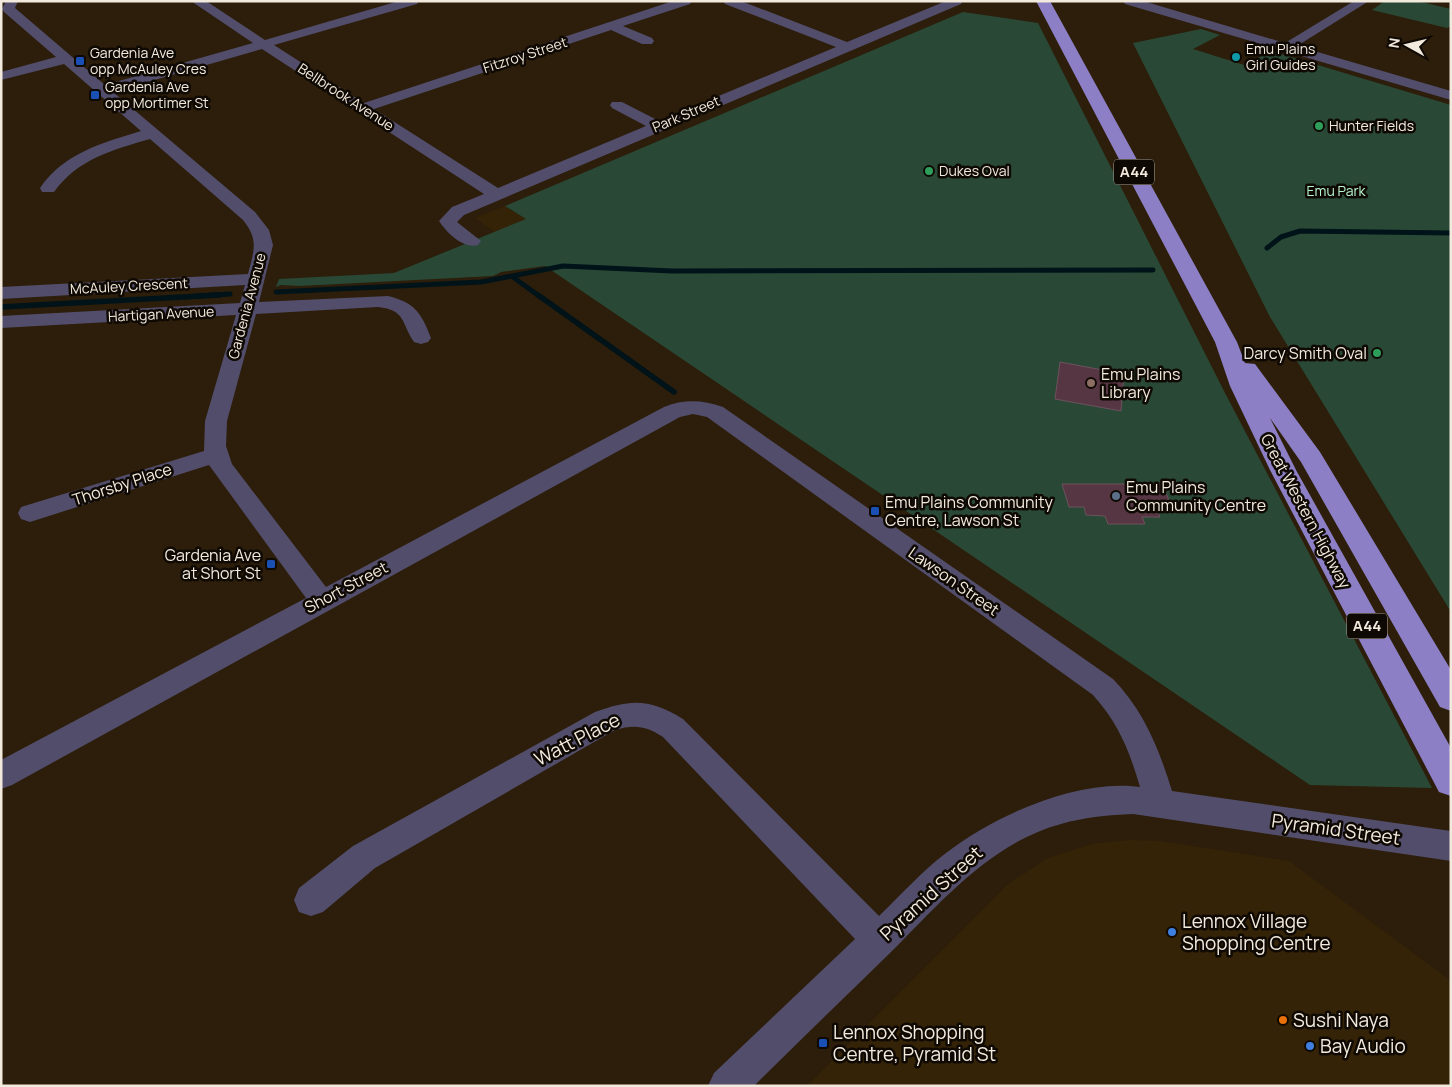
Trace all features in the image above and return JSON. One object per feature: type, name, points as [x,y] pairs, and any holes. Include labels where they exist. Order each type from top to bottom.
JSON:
[{"type":"highway","name":"Great Western Highway","points":[[1043,1],[1226,342],[1242,386],[1283,470],[1451,781]]},
{"type":"highway","name":"Great Western Highway","points":[[1226,342],[1261,386],[1311,458],[1451,698]]},
{"type":"street","name":"Gardenia Avenue","points":[[12,1],[8,9],[255,222],[263,238],[264,245],[256,279],[216,422],[215,455]]},
{"type":"street","name":"Bellbrook Avenue","points":[[197,1],[495,194]]},
{"type":"street","points":[[104,90],[413,1]]},
{"type":"street","name":"Fitzroy Street","points":[[364,108],[686,1]]},
{"type":"street","points":[[729,1],[847,47]]},
{"type":"street","name":"Park Street","points":[[472,241],[448,222],[449,218],[458,210],[957,1]]},
{"type":"street","points":[[1129,1],[1451,96]]},
{"type":"street","points":[[1287,47],[1363,1]]},
{"type":"street","points":[[612,26],[647,41]]},
{"type":"street","points":[[1,76],[66,58]]},
{"type":"street","points":[[617,105],[657,126]]},
{"type":"street","points":[[48,188],[57,176],[80,158],[94,151],[152,133]]},
{"type":"street","name":"McAuley Crescent","points":[[1,293],[256,279]]},
{"type":"street","name":"Hartigan Avenue","points":[[1,322],[365,301],[394,304],[408,310],[415,321],[420,338]]},
{"type":"street","name":"Short Street","points":[[1,775],[672,412],[682,407],[693,406]]},
{"type":"street","name":"Lawson Street","points":[[693,406],[715,412],[1103,687],[1128,715],[1138,735],[1160,803]]},
{"type":"street","points":[[215,455],[222,468],[322,600]]},
{"type":"street","name":"Thorsby Place","points":[[30,513],[215,455]]},
{"type":"street","name":"Watt Place","points":[[312,900],[364,857],[605,721],[634,713],[654,716],[673,728],[879,940]]},
{"type":"street","name":"Pyramid Street","points":[[727,1086],[956,865],[999,835],[1040,815],[1086,804],[1113,800],[1133,800],[1451,846]]},
{"type":"shaded area","points":[[505,206],[526,219],[495,232],[475,218]]},
{"type":"shaded area","name":"Lennox Village Shopping Centre","points":[[1128,840],[1160,841],[1289,861],[1451,981],[1451,1086],[807,1086],[1008,884],[1048,858],[1092,844]]},
{"type":"green space","points":[[1385,1],[1417,1],[1451,9],[1451,26],[1447,28],[1372,10]]},
{"type":"green space","points":[[963,12],[1038,23],[1225,393],[1432,788],[1310,785],[545,266],[501,272],[493,276],[300,286],[281,285],[276,287],[279,279],[394,273],[526,219],[505,206]]},
{"type":"green space","name":"Emu Park","points":[[1201,29],[1220,35],[1193,49],[1244,65],[1271,51],[1451,105],[1451,612],[1270,317],[1133,43]]},
{"type":"building","name":"Emu Plains Library","points":[[1060,362],[1124,374],[1121,411],[1055,399]]},
{"type":"building","name":"Emu Plains Community Centre","points":[[1062,484],[1162,484],[1172,507],[1156,507],[1160,517],[1142,517],[1145,524],[1108,524],[1105,516],[1086,515],[1084,507],[1069,507]]},
{"type":"waterway","points":[[1267,248],[1281,237],[1300,231],[1451,233]]},
{"type":"waterway","points":[[276,292],[481,282],[563,266],[672,271],[1153,270]]},
{"type":"waterway","points":[[513,277],[539,296]]},
{"type":"waterway","points":[[197,296],[230,294]]},
{"type":"waterway","points":[[1,307],[219,295]]},
{"type":"waterway","points":[[538,295],[674,392]]},
{"type":"place","name":"Emu Plains Girl Guides","points":[[1236,57]]},
{"type":"place","name":"Gardenia Ave opp McAuley Cres","points":[[80,61]]},
{"type":"place","name":"Gardenia Ave opp Mortimer St","points":[[95,95]]},
{"type":"place","name":"Hunter Fields","points":[[1319,126]]},
{"type":"place","name":"Dukes Oval","points":[[929,171]]},
{"type":"place","name":"Darcy Smith Oval","points":[[1377,353]]},
{"type":"place","name":"Emu Plains Library","points":[[1091,383]]},
{"type":"place","name":"Emu Plains Community Centre","points":[[1116,496]]},
{"type":"place","name":"Emu Plains Community Centre, Lawson St","points":[[875,511]]},
{"type":"place","name":"Gardenia Ave at Short St","points":[[271,564]]},
{"type":"place","name":"Lennox Village Shopping Centre","points":[[1172,932]]},
{"type":"place","name":"Sushi Naya","points":[[1283,1020]]},
{"type":"place","name":"Lennox Shopping Centre, Pyramid St","points":[[823,1043]]},
{"type":"place","name":"Bay Audio","points":[[1310,1046]]}]
